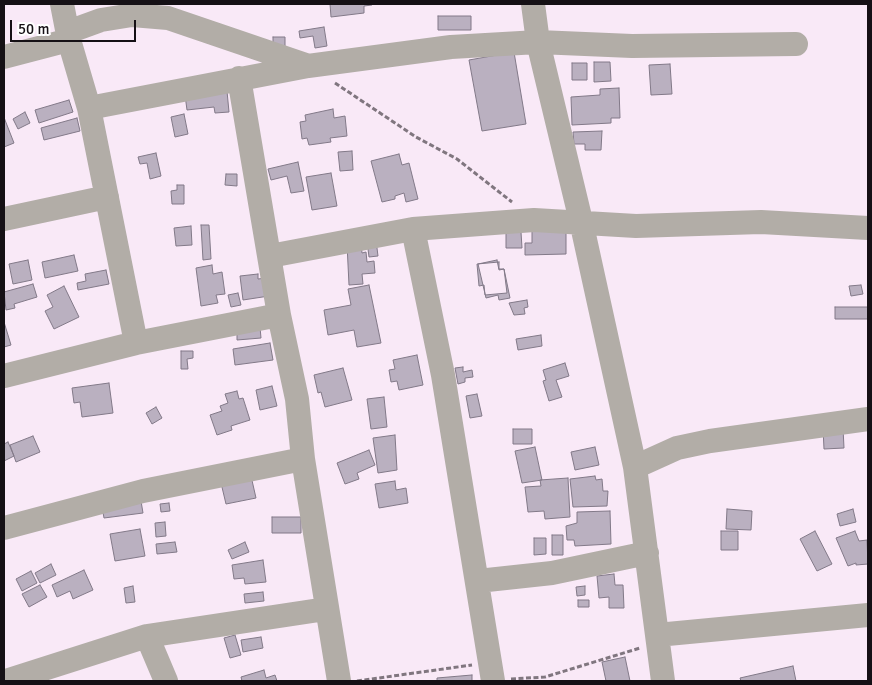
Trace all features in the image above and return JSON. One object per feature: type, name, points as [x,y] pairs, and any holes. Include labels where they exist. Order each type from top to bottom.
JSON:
[{"type":"street","points":[[62,4],[89,108],[136,342]]},
{"type":"street","points":[[533,4],[538,42],[581,221],[635,467],[663,681]]},
{"type":"street","points":[[4,57],[69,36],[101,20],[132,15],[168,18],[308,66]]},
{"type":"street","points":[[89,108],[308,66],[451,47],[538,42],[632,46],[796,44]]},
{"type":"street","points":[[239,78],[279,315],[297,399],[303,459],[339,681]]},
{"type":"street","points":[[4,219],[107,197]]},
{"type":"street","points":[[270,256],[413,229],[534,220],[581,221],[636,226],[761,222],[868,228]]},
{"type":"street","points":[[413,229],[443,375],[478,582],[491,675]]},
{"type":"street","points":[[4,376],[136,342],[279,315]]},
{"type":"street","points":[[635,467],[677,448],[710,441],[868,419]]},
{"type":"street","points":[[4,528],[143,491],[303,459]]},
{"type":"street","points":[[478,582],[552,573],[647,553]]},
{"type":"street","points":[[6,681],[147,636],[326,609]]},
{"type":"street","points":[[658,639],[868,615]]},
{"type":"street","points":[[147,636],[166,681]]},
{"type":"path","points":[[308,66],[416,137],[456,159],[534,220]]},
{"type":"path","points":[[354,681],[491,675],[545,677],[658,639]]},
{"type":"building","points":[[330,4],[372,5],[364,6],[364,13],[331,17]]},
{"type":"building","points":[[438,16],[471,16],[471,30],[438,30]]},
{"type":"building","points":[[324,27],[327,46],[315,48],[313,36],[300,38],[299,31]]},
{"type":"building","points":[[273,37],[285,37],[285,48],[273,48]]},
{"type":"building","points":[[514,52],[526,124],[482,131],[469,60]]},
{"type":"building","points":[[594,62],[610,62],[611,81],[594,82]]},
{"type":"building","points":[[572,63],[587,63],[587,80],[572,80]]},
{"type":"building","points":[[670,64],[672,94],[651,95],[649,65]]},
{"type":"building","points":[[619,88],[620,118],[611,118],[611,123],[572,125],[571,97],[600,95],[600,89]]},
{"type":"building","points":[[227,91],[229,112],[215,113],[214,107],[187,110],[185,95]]},
{"type":"building","points":[[69,100],[73,112],[39,123],[35,110]]},
{"type":"building","points":[[333,109],[334,118],[345,116],[347,136],[330,138],[331,142],[309,145],[307,138],[302,139],[300,122],[306,121],[305,115]]},
{"type":"building","points":[[25,112],[30,123],[18,129],[13,119]]},
{"type":"building","points":[[184,114],[188,134],[175,137],[171,117]]},
{"type":"building","points":[[77,118],[80,131],[44,140],[41,128]]},
{"type":"building","points":[[4,121],[14,143],[4,147]]},
{"type":"building","points":[[602,131],[601,150],[585,150],[585,144],[574,144],[573,132]]},
{"type":"building","points":[[352,151],[353,170],[340,171],[338,152]]},
{"type":"building","points":[[156,153],[161,176],[150,179],[147,163],[140,164],[138,157]]},
{"type":"building","points":[[399,154],[402,165],[409,163],[418,199],[406,202],[404,193],[395,196],[395,199],[382,202],[371,161]]},
{"type":"building","points":[[298,162],[304,191],[291,193],[287,176],[271,180],[268,169]]},
{"type":"building","points":[[331,173],[337,206],[312,210],[306,177]]},
{"type":"building","points":[[226,174],[237,174],[237,186],[225,185]]},
{"type":"building","points":[[177,185],[184,185],[184,204],[172,204],[171,191],[177,190]]},
{"type":"building","points":[[201,225],[209,225],[211,259],[203,260]]},
{"type":"building","points":[[191,226],[192,245],[176,246],[174,228]]},
{"type":"building","points":[[566,230],[566,254],[525,255],[525,243],[532,243],[532,231]]},
{"type":"building","points":[[506,232],[521,232],[522,248],[506,248]]},
{"type":"building","points":[[376,240],[378,256],[369,257],[367,241]]},
{"type":"building","points":[[361,243],[362,253],[366,252],[367,262],[374,261],[375,273],[362,274],[363,284],[349,285],[347,244]]},
{"type":"building","points":[[74,255],[78,271],[45,278],[42,262]]},
{"type":"building","points":[[28,260],[32,280],[13,284],[9,264]]},
{"type":"building","points":[[497,260],[499,270],[504,269],[510,298],[499,300],[498,295],[486,298],[478,264]]},
{"type":"building","points":[[499,262],[499,269],[504,269],[507,293],[485,295],[484,285],[479,286],[477,264]]},
{"type":"building","points":[[212,265],[213,274],[222,272],[225,294],[216,295],[218,303],[201,306],[196,268]]},
{"type":"building","points":[[106,270],[109,284],[78,290],[77,283],[86,281],[85,274]]},
{"type":"building","points":[[258,274],[258,279],[266,278],[269,296],[243,300],[240,276]]},
{"type":"building","points":[[33,284],[37,297],[14,304],[15,308],[6,310],[4,292]]},
{"type":"building","points":[[369,285],[381,343],[357,347],[354,330],[328,335],[324,310],[351,305],[348,289]]},
{"type":"building","points":[[861,285],[863,294],[851,296],[849,286]]},
{"type":"building","points":[[64,286],[79,317],[54,329],[45,311],[53,307],[47,295]]},
{"type":"building","points":[[238,293],[241,305],[231,307],[228,295]]},
{"type":"building","points":[[527,300],[528,307],[524,308],[525,314],[514,315],[509,303]]},
{"type":"building","points":[[835,307],[868,307],[868,319],[835,319]]},
{"type":"building","points":[[4,322],[11,345],[4,347]]},
{"type":"building","points":[[260,327],[261,338],[237,340],[237,329]]},
{"type":"building","points":[[541,335],[542,346],[518,350],[516,339]]},
{"type":"building","points":[[270,343],[273,360],[235,365],[233,349]]},
{"type":"building","points":[[181,351],[193,351],[193,358],[187,359],[188,369],[181,369]]},
{"type":"building","points":[[417,355],[423,385],[399,390],[397,381],[391,382],[389,370],[395,369],[393,360]]},
{"type":"building","points":[[565,363],[569,376],[556,380],[562,397],[549,401],[543,381],[546,380],[543,370]]},
{"type":"building","points":[[463,367],[463,372],[472,370],[473,377],[465,378],[465,382],[458,384],[455,368]]},
{"type":"building","points":[[343,368],[352,400],[325,407],[321,392],[318,393],[314,375]]},
{"type":"building","points":[[109,383],[113,413],[82,417],[80,402],[74,403],[72,388]]},
{"type":"building","points":[[272,386],[277,406],[260,410],[256,390]]},
{"type":"building","points":[[237,391],[239,399],[243,398],[250,420],[231,426],[232,430],[217,435],[210,415],[222,411],[220,406],[228,403],[225,394]]},
{"type":"building","points":[[477,394],[482,416],[470,418],[466,396]]},
{"type":"building","points":[[384,397],[387,427],[371,429],[367,399]]},
{"type":"building","points":[[156,407],[162,418],[152,424],[146,413]]},
{"type":"building","points":[[823,428],[843,428],[844,448],[824,449]]},
{"type":"building","points":[[513,429],[532,429],[532,444],[513,444]]},
{"type":"building","points":[[395,435],[397,470],[378,473],[373,438]]},
{"type":"building","points":[[33,436],[40,452],[16,462],[10,445]]},
{"type":"building","points":[[8,442],[14,456],[4,461],[4,444]]},
{"type":"building","points":[[535,447],[542,480],[522,483],[515,451]]},
{"type":"building","points":[[595,447],[599,465],[575,470],[571,452]]},
{"type":"building","points":[[369,450],[375,465],[357,473],[359,479],[345,484],[337,463]]},
{"type":"building","points":[[251,476],[256,498],[226,504],[221,483]]},
{"type":"building","points":[[595,476],[596,480],[602,479],[603,491],[608,491],[607,506],[573,507],[570,479]]},
{"type":"building","points":[[568,478],[570,517],[545,519],[544,511],[528,512],[525,487],[541,486],[540,480]]},
{"type":"building","points":[[395,481],[396,490],[406,488],[408,503],[379,508],[375,484]]},
{"type":"building","points":[[140,495],[143,513],[104,518],[101,501]]},
{"type":"building","points":[[169,503],[170,511],[161,512],[160,504]]},
{"type":"building","points":[[727,509],[752,511],[751,530],[726,529]]},
{"type":"building","points":[[853,509],[856,522],[840,526],[837,514]]},
{"type":"building","points":[[610,511],[611,544],[575,546],[574,540],[567,540],[566,526],[577,523],[577,512]]},
{"type":"building","points":[[272,517],[301,517],[301,533],[272,533]]},
{"type":"building","points":[[165,522],[166,536],[156,537],[155,523]]},
{"type":"building","points":[[140,529],[145,556],[115,561],[110,534]]},
{"type":"building","points":[[721,531],[738,531],[738,550],[721,550]]},
{"type":"building","points":[[815,531],[832,564],[817,571],[800,539]]},
{"type":"building","points":[[855,531],[859,541],[867,540],[868,564],[856,565],[856,563],[848,566],[836,538]]},
{"type":"building","points":[[552,535],[563,535],[563,555],[552,555]]},
{"type":"building","points":[[534,538],[546,538],[546,554],[534,555]]},
{"type":"building","points":[[175,542],[177,552],[157,554],[156,544]]},
{"type":"building","points":[[245,542],[249,552],[232,559],[228,550]]},
{"type":"building","points":[[263,560],[266,582],[245,584],[244,578],[234,579],[232,565]]},
{"type":"building","points":[[51,564],[56,575],[40,583],[35,573]]},
{"type":"building","points":[[84,570],[93,590],[73,599],[70,591],[57,597],[52,585]]},
{"type":"building","points":[[31,571],[37,583],[22,591],[16,579]]},
{"type":"building","points":[[614,574],[615,585],[623,585],[624,608],[609,608],[609,597],[599,598],[597,576]]},
{"type":"building","points":[[40,585],[47,597],[29,607],[22,594]]},
{"type":"building","points":[[133,586],[135,602],[126,603],[124,588]]},
{"type":"building","points":[[585,586],[585,595],[577,596],[576,587]]},
{"type":"building","points":[[263,592],[264,601],[245,603],[244,594]]},
{"type":"building","points":[[578,600],[589,600],[589,607],[578,607]]},
{"type":"building","points":[[235,635],[241,655],[230,658],[224,638]]},
{"type":"building","points":[[261,637],[263,648],[243,652],[241,640]]},
{"type":"building","points":[[625,657],[630,681],[606,681],[602,662]]},
{"type":"building","points":[[793,666],[796,681],[741,681],[740,678]]},
{"type":"building","points":[[264,670],[266,678],[275,675],[277,681],[242,681],[241,677]]},
{"type":"building","points":[[472,675],[472,681],[437,681],[437,678]]}]
